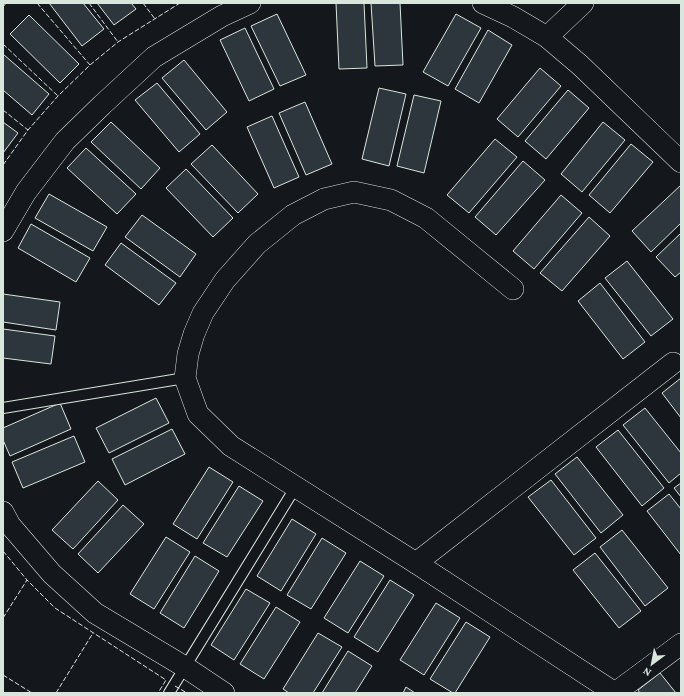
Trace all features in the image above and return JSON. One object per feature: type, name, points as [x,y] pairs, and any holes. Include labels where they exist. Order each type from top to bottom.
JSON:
[{"type":"street","points":[[3,231],[26,192],[65,141],[102,105],[154,57],[222,16],[250,3]]},
{"type":"street","points":[[483,3],[513,17],[547,37],[580,65],[681,162]]},
{"type":"street","points":[[547,37],[583,3]]},
{"type":"street","points":[[513,289],[426,218],[391,200],[354,192],[324,199],[293,215],[257,244],[225,280],[203,313],[194,334],[188,354],[185,378],[198,414],[230,446],[416,563],[615,693],[681,644]]},
{"type":"street","points":[[416,563],[673,363]]},
{"type":"street","points":[[3,512],[10,525],[52,574],[95,613],[185,667],[224,693]]},
{"type":"lane","points":[[3,408],[185,378]]},
{"type":"lane","points":[[169,693],[295,488]]},
{"type":"building","points":[[49,3],[83,3],[104,29],[82,46]]},
{"type":"building","points":[[97,3],[131,3],[136,9],[114,25]]},
{"type":"building","points":[[336,3],[364,3],[367,68],[339,69]]},
{"type":"building","points":[[371,3],[400,3],[403,65],[375,66]]},
{"type":"building","points":[[277,14],[306,75],[280,86],[251,26]]},
{"type":"building","points":[[456,14],[481,28],[448,86],[423,72]]},
{"type":"building","points":[[29,15],[79,64],[60,83],[10,34]]},
{"type":"building","points":[[245,28],[274,89],[249,101],[220,40]]},
{"type":"building","points":[[488,30],[512,45],[479,103],[455,89]]},
{"type":"building","points":[[3,54],[49,94],[32,115],[3,90]]},
{"type":"building","points":[[184,60],[227,112],[206,130],[162,78]]},
{"type":"building","points":[[540,68],[561,86],[518,137],[497,119]]},
{"type":"building","points":[[157,83],[200,134],[179,152],[135,100]]},
{"type":"building","points":[[379,88],[406,94],[389,166],[362,159]]},
{"type":"building","points":[[568,90],[589,108],[546,159],[525,141]]},
{"type":"building","points":[[414,95],[441,101],[424,173],[397,166]]},
{"type":"building","points":[[305,102],[332,164],[306,175],[279,113]]},
{"type":"building","points":[[272,116],[299,177],[274,188],[247,127]]},
{"type":"building","points":[[3,122],[18,133],[3,153]]},
{"type":"building","points":[[111,122],[160,168],[141,189],[91,142]]},
{"type":"building","points":[[603,122],[625,140],[582,192],[561,174]]},
{"type":"building","points":[[495,139],[517,157],[469,213],[447,195]]},
{"type":"building","points":[[631,144],[653,162],[610,213],[589,195]]},
{"type":"building","points":[[212,145],[258,194],[238,213],[191,164]]},
{"type":"building","points":[[86,148],[136,194],[117,214],[67,168]]},
{"type":"building","points":[[523,161],[545,180],[496,235],[475,217]]},
{"type":"building","points":[[186,169],[233,218],[213,237],[166,188]]},
{"type":"building","points":[[681,185],[681,223],[651,252],[632,231]]},
{"type":"building","points":[[49,194],[107,227],[93,251],[35,218]]},
{"type":"building","points":[[561,195],[582,213],[534,269],[513,251]]},
{"type":"building","points":[[142,215],[196,254],[180,277],[125,237]]},
{"type":"building","points":[[589,217],[610,236],[562,291],[540,273]]},
{"type":"building","points":[[31,224],[90,258],[76,282],[18,248]]},
{"type":"building","points":[[681,233],[681,272],[675,277],[656,257]]},
{"type":"building","points":[[121,243],[176,283],[159,305],[105,265]]},
{"type":"building","points":[[627,261],[673,319],[651,336],[605,278]]},
{"type":"building","points":[[600,283],[645,342],[623,359],[578,301]]},
{"type":"building","points":[[3,294],[60,302],[56,330],[3,322]]},
{"type":"building","points":[[3,329],[55,336],[51,364],[3,358]]},
{"type":"building","points":[[681,378],[681,418],[662,393]]},
{"type":"building","points":[[156,398],[169,423],[109,453],[96,428]]},
{"type":"building","points":[[60,403],[71,429],[10,456],[3,440],[3,428]]},
{"type":"building","points":[[645,408],[681,453],[681,473],[669,483],[623,425]]},
{"type":"building","points":[[172,429],[185,454],[125,485],[112,459]]},
{"type":"building","points":[[618,430],[664,488],[642,506],[596,447]]},
{"type":"building","points":[[74,436],[85,462],[23,488],[12,462]]},
{"type":"building","points":[[577,457],[623,515],[601,533],[555,474]]},
{"type":"building","points":[[209,467],[233,482],[197,539],[173,524]]},
{"type":"building","points":[[551,480],[596,538],[574,555],[528,497]]},
{"type":"building","points":[[98,481],[118,500],[73,549],[52,530]]},
{"type":"building","points":[[681,483],[681,497],[674,488]]},
{"type":"building","points":[[239,486],[263,501],[227,557],[203,543]]},
{"type":"building","points":[[669,494],[681,509],[681,555],[647,511]]},
{"type":"building","points":[[123,505],[144,524],[98,573],[78,554]]},
{"type":"building","points":[[292,519],[316,534],[281,591],[257,576]]},
{"type":"building","points":[[622,530],[668,588],[645,606],[600,547]]},
{"type":"building","points":[[166,537],[190,552],[154,609],[130,594]]},
{"type":"building","points":[[322,538],[346,553],[311,609],[287,595]]},
{"type":"building","points":[[595,553],[641,611],[619,628],[573,570]]},
{"type":"building","points":[[195,556],[219,571],[184,628],[160,613]]},
{"type":"building","points":[[360,561],[384,576],[348,633],[324,618]]},
{"type":"building","points":[[390,580],[414,595],[378,652],[354,637]]},
{"type":"building","points":[[246,589],[270,603],[234,660],[211,645]]},
{"type":"building","points":[[436,603],[460,618],[424,675],[400,660]]},
{"type":"building","points":[[276,607],[300,622],[264,679],[240,664]]},
{"type":"building","points":[[466,622],[490,637],[455,693],[453,693],[430,679]]},
{"type":"building","points":[[318,633],[342,647],[313,693],[289,693],[283,689]]},
{"type":"building","points":[[348,651],[372,666],[355,693],[322,693]]},
{"type":"building","points":[[660,673],[676,693],[640,693],[638,690]]},
{"type":"building","points":[[406,687],[415,693],[403,693]]},
{"type":"fence","points":[[3,7],[6,3]]},
{"type":"fence","points":[[37,3],[90,65]]},
{"type":"fence","points":[[89,3],[118,42]]},
{"type":"fence","points":[[143,3],[155,19]]},
{"type":"fence","points":[[3,165],[28,130],[58,96],[90,65],[118,42],[180,3]]},
{"type":"fence","points":[[3,44],[58,96]]},
{"type":"fence","points":[[3,110],[28,130]]},
{"type":"fence","points":[[3,551],[27,580],[55,608],[166,680],[158,693]]},
{"type":"fence","points":[[3,618],[27,580]]},
{"type":"fence","points":[[56,693],[93,633]]},
{"type":"fence","points":[[3,675],[32,693]]},
{"type":"fence","points":[[175,686],[187,693]]}]
